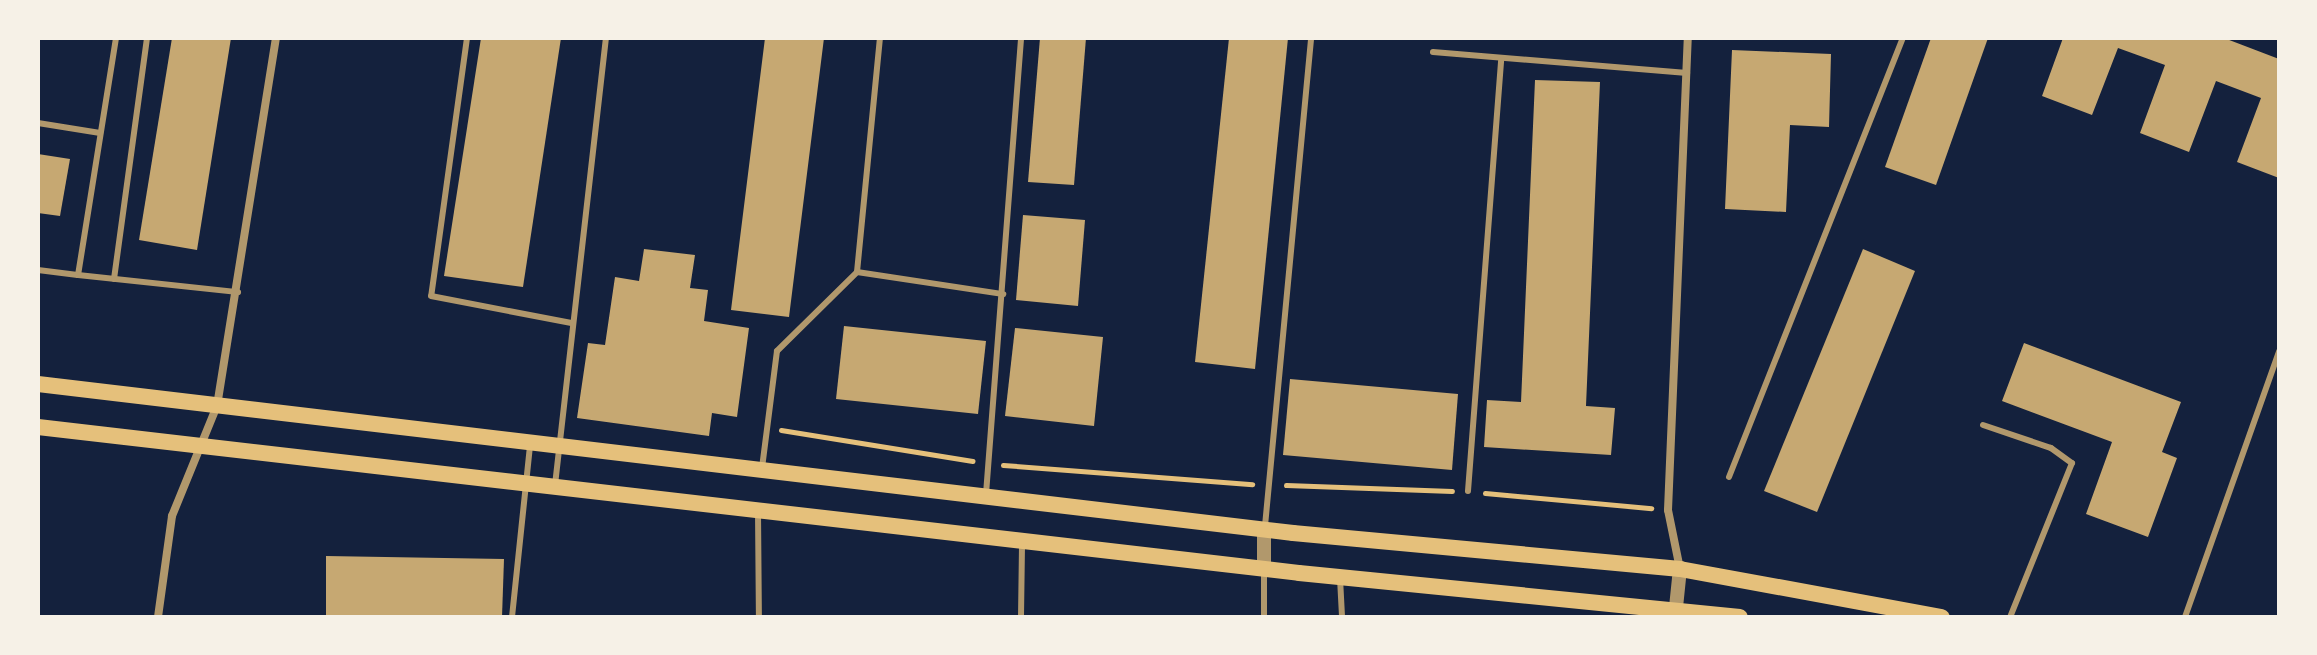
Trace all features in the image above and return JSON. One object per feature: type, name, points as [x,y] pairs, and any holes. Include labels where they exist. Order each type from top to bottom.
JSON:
[{"type":"main road","points":[[38,384],[1264,530],[1680,569],[1942,617]]},
{"type":"main road","points":[[38,427],[1340,578],[1740,617]]},
{"type":"street","points":[[158,617],[172,516],[217,406],[238,292],[276,38]]},
{"type":"street","points":[[1675,612],[1680,569],[1668,510],[1688,38]]},
{"type":"street","points":[[1264,530],[1264,569]]},
{"type":"lane","points":[[78,275],[116,38]]},
{"type":"lane","points":[[114,279],[147,38]]},
{"type":"lane","points":[[467,38],[431,296],[571,323]]},
{"type":"lane","points":[[555,489],[571,323],[606,38]]},
{"type":"lane","points":[[762,471],[777,351],[857,272],[880,38]]},
{"type":"lane","points":[[985,497],[1021,38]]},
{"type":"lane","points":[[1264,530],[1311,38]]},
{"type":"lane","points":[[1729,477],[1903,38]]},
{"type":"lane","points":[[1433,52],[1687,73]]},
{"type":"lane","points":[[1468,491],[1501,58]]},
{"type":"lane","points":[[38,123],[100,133]]},
{"type":"lane","points":[[38,270],[238,292]]},
{"type":"lane","points":[[857,272],[1003,294]]},
{"type":"lane","points":[[2185,617],[2279,351]]},
{"type":"lane","points":[[1983,425],[2051,448],[2072,463],[2010,617]]},
{"type":"lane","points":[[512,617],[530,445]]},
{"type":"lane","points":[[758,512],[759,617]]},
{"type":"lane","points":[[1021,617],[1022,542]]},
{"type":"lane","points":[[1264,569],[1264,617]]},
{"type":"lane","points":[[1340,578],[1342,617]]},
{"type":"path","points":[[772,429],[988,463],[1269,485],[1468,491],[1668,510]]},
{"type":"building","points":[[172,38],[231,38],[197,250],[139,240]]},
{"type":"building","points":[[481,38],[561,38],[523,287],[444,276]]},
{"type":"building","points":[[765,38],[824,38],[789,317],[731,310]]},
{"type":"building","points":[[1040,38],[1086,38],[1074,185],[1028,182]]},
{"type":"building","points":[[1229,38],[1288,38],[1255,369],[1195,362]]},
{"type":"building","points":[[1931,38],[1988,38],[1936,185],[1885,167]]},
{"type":"building","points":[[2063,38],[2224,38],[2279,59],[2279,178],[2237,162],[2261,98],[2216,81],[2189,152],[2140,133],[2165,65],[2118,48],[2092,115],[2042,96]]},
{"type":"building","points":[[1732,50],[1831,54],[1829,127],[1790,125],[1786,212],[1725,209]]},
{"type":"building","points":[[1535,80],[1600,82],[1586,406],[1615,408],[1611,455],[1484,447],[1487,400],[1521,402]]},
{"type":"building","points":[[38,154],[70,159],[60,216],[38,213]]},
{"type":"building","points":[[1023,215],[1085,220],[1078,306],[1016,300]]},
{"type":"building","points":[[644,249],[695,255],[690,288],[708,290],[704,321],[749,328],[737,417],[712,413],[709,436],[577,418],[588,343],[605,345],[615,277],[639,281]]},
{"type":"building","points":[[1863,249],[1915,271],[1817,512],[1764,491]]},
{"type":"building","points":[[844,326],[986,341],[978,414],[836,399]]},
{"type":"building","points":[[1015,328],[1103,337],[1094,426],[1005,416]]},
{"type":"building","points":[[2024,343],[2181,402],[2162,452],[2177,458],[2148,537],[2086,514],[2112,442],[2002,401]]},
{"type":"building","points":[[1290,379],[1458,394],[1452,470],[1283,455]]},
{"type":"building","points":[[326,556],[504,559],[502,617],[326,617]]}]
